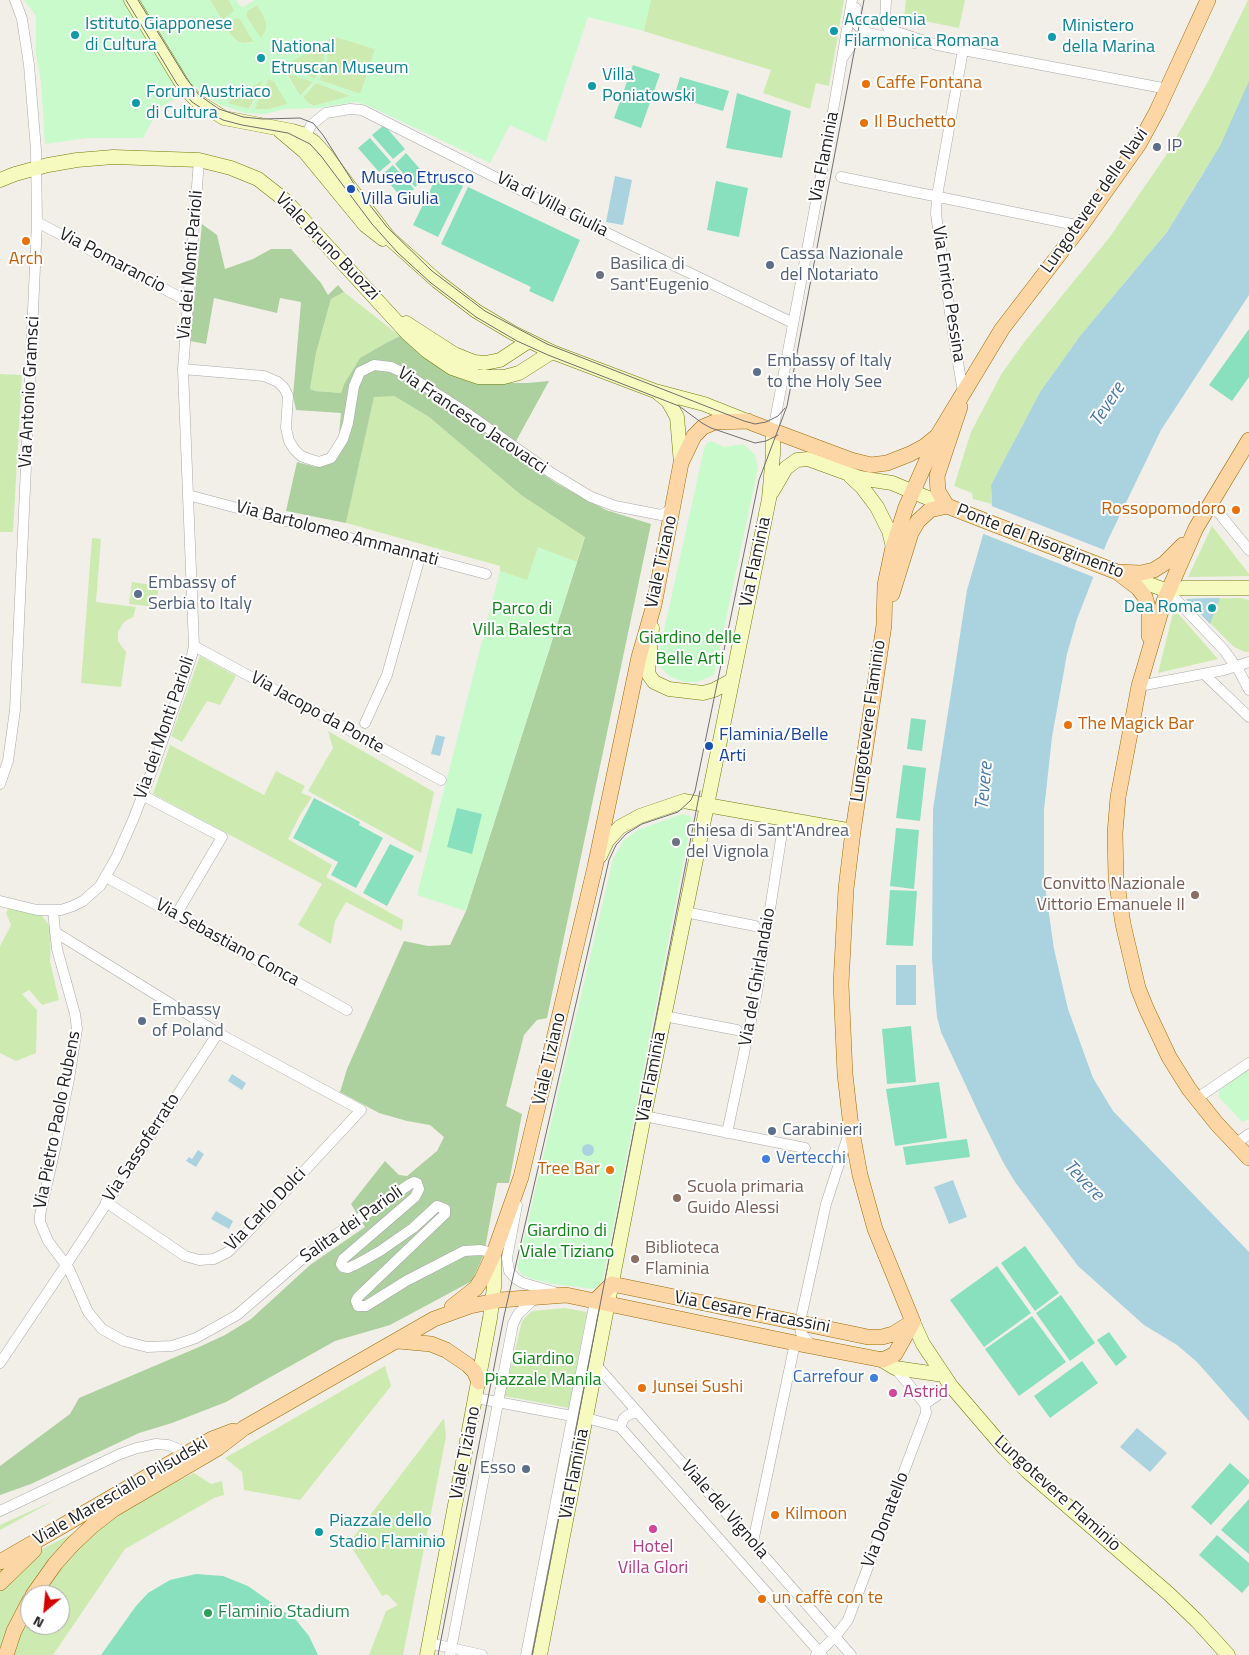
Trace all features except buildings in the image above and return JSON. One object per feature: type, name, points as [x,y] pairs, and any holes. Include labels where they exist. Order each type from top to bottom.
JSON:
[{"type":"main road","name":"Lungotevere delle Navi","points":[[912,491],[938,435],[1002,329],[1081,226],[1135,149],[1154,118],[1208,0]]},
{"type":"main road","name":"Lungotevere delle Navi","points":[[947,506],[938,491],[937,476],[957,420],[963,392]]},
{"type":"main road","name":"Viale Tiziano","points":[[494,1253],[522,1177],[595,867],[640,657],[654,605],[674,508],[681,463],[694,436],[703,427],[715,422],[750,422]]},
{"type":"main road","points":[[750,422],[848,466],[887,462],[921,448],[938,435]]},
{"type":"main road","points":[[1249,440],[1210,502],[1191,537],[1168,591],[1139,686],[1118,797],[1115,833],[1116,878],[1122,924],[1142,998],[1169,1056],[1196,1099],[1249,1158]]},
{"type":"main road","name":"Lungotevere Flaminio","points":[[912,491],[892,546],[885,585],[884,625],[853,832],[844,907],[841,984],[842,1041],[851,1127],[860,1176],[875,1229],[912,1322]]},
{"type":"main road","points":[[884,625],[903,557],[914,526],[921,516],[930,510],[947,506]]},
{"type":"main road","name":"Ponte del Risorgimento","points":[[947,506],[1117,572]]},
{"type":"main road","points":[[1117,572],[1146,572],[1157,569],[1168,561],[1191,537]]},
{"type":"main road","points":[[1117,572],[1138,588],[1145,597],[1148,610],[1149,649]]},
{"type":"main road","points":[[434,1319],[476,1288],[494,1253]]},
{"type":"main road","points":[[602,1303],[612,1284]]},
{"type":"main road","name":"Via Cesare Fracassini","points":[[612,1284],[872,1337],[893,1334],[912,1322]]},
{"type":"main road","name":"Via Cesare Fracassini","points":[[434,1319],[470,1306],[566,1295],[880,1359]]},
{"type":"main road","name":"Viale Maresciallo Pilsudski","points":[[40,1585],[55,1564],[84,1533],[114,1509],[189,1459],[212,1439],[244,1428],[434,1319]]},
{"type":"main road","points":[[880,1359],[888,1358],[895,1354],[912,1322]]},
{"type":"main road","points":[[398,1341],[431,1344],[446,1350],[468,1365],[480,1382]]},
{"type":"main road","name":"Viale Maresciallo Pilsudski","points":[[0,1562],[73,1520],[189,1459]]},
{"type":"main road","points":[[0,1583],[37,1547],[73,1520]]},
{"type":"main road","name":"Viale Maresciallo Pilsudski","points":[[6,1655],[20,1619]]},
{"type":"street","name":"Via Antonio Gramsci","points":[[0,784],[8,761],[15,710],[37,222],[37,167],[30,65],[22,19],[15,0]]},
{"type":"street","points":[[130,0],[184,87],[197,101],[211,111],[226,118],[274,126],[296,132],[308,131],[316,144],[390,238],[437,281],[476,311],[528,341],[552,352],[655,391],[704,404],[750,422]]},
{"type":"street","name":"Via Flaminia","points":[[773,431],[852,0]]},
{"type":"street","points":[[858,0],[855,22],[868,33],[1168,89]]},
{"type":"street","points":[[885,0],[876,28],[880,34],[888,38]]},
{"type":"street","points":[[885,0],[884,19],[889,29],[937,45]]},
{"type":"street","points":[[842,61],[852,44],[868,33]]},
{"type":"street","name":"Via Enrico Pessina","points":[[963,50],[937,196],[936,218],[963,392]]},
{"type":"street","name":"Via di Villa Giulia","points":[[308,131],[320,117],[330,112],[350,109],[362,110],[578,219],[793,324]]},
{"type":"street","points":[[274,126],[305,152],[370,229],[406,254]]},
{"type":"street","name":"Viale Bruno Buozzi","points":[[0,180],[37,167],[77,160],[113,158],[199,160],[231,168],[258,180],[279,195],[301,216],[367,290],[390,312],[407,333],[427,351],[452,368],[471,376],[494,378],[514,375],[552,352]]},
{"type":"street","name":"Via dei Monti Parioli","points":[[0,901],[32,909],[53,911],[83,901],[100,886],[120,850],[159,752],[194,646],[183,369],[199,160]]},
{"type":"street","points":[[841,177],[1081,226]]},
{"type":"street","name":"Via Pomarancio","points":[[37,222],[187,301]]},
{"type":"street","name":"Viale Bruno Buozzi","points":[[390,312],[448,350],[474,362],[485,363],[500,360],[528,341]]},
{"type":"street","name":"Via Francesco Jacovacci","points":[[183,369],[264,376],[274,379],[282,385],[288,396],[286,423],[289,441],[298,453],[309,460],[324,461],[335,454],[343,439],[356,378],[367,367],[382,365],[401,371],[429,388],[550,472],[590,497],[615,506],[661,515],[674,508]]},
{"type":"street","name":"Viale Tiziano","points":[[655,391],[668,401],[677,417],[681,463]]},
{"type":"street","points":[[769,499],[773,431]]},
{"type":"street","points":[[769,499],[781,474],[797,460],[813,460],[848,466],[873,501],[886,525],[892,546]]},
{"type":"street","name":"Ponte del Risorgimento","points":[[848,466],[860,478],[892,483],[947,506]]},
{"type":"street","name":"Via Bartolomeo Ammannati","points":[[188,495],[486,574]]},
{"type":"street","name":"Via Flaminia","points":[[612,1284],[731,681],[769,499]]},
{"type":"street","points":[[1210,502],[1249,550]]},
{"type":"street","points":[[365,723],[387,675],[420,557]]},
{"type":"street","name":"Ponte del Risorgimento","points":[[1117,572],[1168,591]]},
{"type":"street","points":[[1168,591],[1183,588],[1249,588]]},
{"type":"street","points":[[1168,591],[1224,650],[1236,666],[1249,690]]},
{"type":"street","points":[[654,605],[648,666],[649,675],[654,682],[669,689],[703,693],[714,690],[731,681]]},
{"type":"street","name":"Via Jacopo da Ponte","points":[[194,646],[441,780]]},
{"type":"street","points":[[1139,686],[1204,674],[1249,662]]},
{"type":"street","points":[[1204,674],[1249,717]]},
{"type":"street","points":[[142,795],[222,837],[176,915]]},
{"type":"street","points":[[595,867],[611,836],[626,823],[680,802],[690,802],[853,832]]},
{"type":"street","name":"Via del Ghirlandaio","points":[[727,1133],[757,992],[784,820]]},
{"type":"street","name":"Via Sebastiano Conca","points":[[106,877],[347,1010]]},
{"type":"street","name":"Via Pietro Paolo Rubens","points":[[53,911],[61,966],[75,1014],[77,1029],[56,1149],[40,1219],[44,1235],[66,1264]]},
{"type":"street","points":[[685,912],[755,926]]},
{"type":"street","points":[[55,932],[218,1033]]},
{"type":"street","points":[[664,1016],[737,1030]]},
{"type":"street","name":"Via Carlo Dolci","points":[[106,1202],[186,1256],[199,1260],[214,1259],[228,1252],[241,1239],[361,1110],[218,1033]]},
{"type":"street","name":"Via Sassoferrato","points":[[0,1363],[218,1033]]},
{"type":"street","points":[[1196,1099],[1249,1063]]},
{"type":"street","points":[[644,1116],[805,1148]]},
{"type":"street","points":[[812,1346],[802,1333],[800,1322],[826,1204],[851,1127]]},
{"type":"street","points":[[1235,1144],[1249,1134]]},
{"type":"street","points":[[522,1177],[507,1258],[508,1268],[513,1276],[520,1281],[566,1295]]},
{"type":"street","name":"Salita dei Parioli","points":[[66,1264],[84,1306],[98,1325],[124,1342],[136,1346],[155,1348],[172,1346],[188,1341],[230,1320],[316,1248],[414,1182],[417,1183],[419,1189],[414,1197],[343,1259],[341,1264],[343,1267],[348,1268],[357,1264],[380,1250],[413,1228],[437,1206],[445,1209],[445,1214],[358,1297],[356,1301],[358,1306],[366,1306],[406,1281],[464,1251],[481,1250],[494,1253]]},
{"type":"street","name":"Viale Tiziano","points":[[428,1649],[480,1382],[492,1302],[494,1253]]},
{"type":"street","name":"Viale Tiziano","points":[[450,1651],[513,1324],[518,1314],[536,1298]]},
{"type":"street","name":"Via Flaminia","points":[[540,1655],[597,1366],[602,1303]]},
{"type":"street","name":"Via Flaminia","points":[[526,1655],[572,1416],[602,1303]]},
{"type":"street","name":"Lungotevere Flaminio","points":[[912,1322],[923,1344],[947,1381],[1017,1461],[1168,1594],[1197,1621],[1228,1655]]},
{"type":"street","points":[[753,1542],[795,1343]]},
{"type":"street","points":[[880,1359],[895,1368],[947,1381],[925,1404],[895,1368]]},
{"type":"street","name":"Viale del Vignola","points":[[597,1366],[851,1655]]},
{"type":"street","points":[[476,1398],[572,1416]]},
{"type":"street","name":"Via Donatello","points":[[819,1654],[848,1620],[926,1412],[925,1404]]},
{"type":"street","points":[[586,1418],[620,1427],[624,1418],[630,1414],[637,1413]]},
{"type":"street","name":"Viale del Vignola","points":[[620,1427],[819,1654]]},
{"type":"street","points":[[0,1511],[120,1454],[137,1448],[162,1444],[175,1447],[189,1459]]},
{"type":"street","points":[[428,1649],[482,1655]]},
{"type":"green space","points":[[24,0],[210,0],[222,20],[234,11],[229,0],[236,0],[243,7],[255,0],[651,0],[644,31],[588,17],[546,142],[510,125],[490,163],[364,104],[355,102],[317,108],[285,109],[265,114],[245,113],[218,104],[196,87],[159,108],[143,138],[88,138],[45,144],[41,82],[36,54],[36,16]],"holes":[[[257,5],[266,21],[266,29],[261,38],[246,16],[247,11]],[[235,18],[240,19],[254,43],[242,43],[230,34],[225,25]],[[333,36],[375,49],[361,93],[319,80],[327,61],[328,40]],[[325,42],[324,60],[315,79],[286,68],[287,64]],[[285,72],[313,82],[300,96]],[[268,79],[274,81],[287,104],[270,109],[255,109]],[[263,80],[250,109],[227,103]],[[316,83],[350,95],[313,106],[303,97]]]},
{"type":"green space","points":[[210,0],[229,0],[234,13],[222,20]]},
{"type":"green space","points":[[648,0],[844,0],[829,86],[816,83],[810,109],[763,93],[771,70],[643,31]]},
{"type":"green space","points":[[906,0],[965,0],[959,28],[904,17]]},
{"type":"green space","points":[[1248,0],[1249,117],[1205,170],[1167,232],[1080,336],[1040,392],[991,485],[992,504],[973,499],[972,493],[954,486],[971,432],[1002,373],[1025,341],[1109,238],[1165,157],[1210,78]]},
{"type":"green space","points":[[257,5],[263,13],[267,26],[265,34],[260,39],[246,16],[247,11]]},
{"type":"green space","points":[[235,18],[240,19],[254,42],[242,43],[230,34],[225,25]]},
{"type":"green space","points":[[333,36],[375,49],[361,93],[319,80],[327,61],[328,40]]},
{"type":"green space","points":[[325,41],[324,60],[316,79],[286,68],[287,64]]},
{"type":"green space","points":[[633,65],[660,74],[641,128],[614,118]]},
{"type":"green space","points":[[286,72],[313,82],[300,96]]},
{"type":"green space","points":[[680,77],[729,91],[723,111],[674,97]]},
{"type":"green space","points":[[264,79],[249,109],[227,103]]},
{"type":"green space","points":[[268,79],[274,81],[288,104],[270,109],[254,109]]},
{"type":"green space","points":[[316,83],[351,96],[313,106],[303,97]]},
{"type":"green space","points":[[737,93],[791,111],[782,158],[726,148]]},
{"type":"green space","points":[[384,125],[405,149],[393,159],[372,135]]},
{"type":"green space","points":[[370,138],[391,162],[379,172],[358,148]]},
{"type":"green space","points":[[406,153],[427,177],[415,187],[395,164]]},
{"type":"green space","points":[[393,165],[414,189],[403,199],[382,175]]},
{"type":"green space","points":[[438,174],[463,186],[438,237],[413,225]]},
{"type":"green space","points":[[716,181],[748,188],[739,237],[707,230]]},
{"type":"green space","points":[[468,187],[580,240],[553,302],[529,291],[531,287],[441,244]]},
{"type":"green space","points":[[202,224],[217,235],[225,269],[253,259],[271,249],[291,249],[321,283],[328,295],[338,285],[344,292],[331,299],[316,353],[310,389],[341,393],[344,384],[360,358],[400,336],[441,367],[467,381],[481,383],[527,383],[549,381],[510,452],[556,483],[606,510],[651,524],[547,1018],[537,1020],[524,1035],[506,1106],[522,1114],[509,1183],[497,1183],[484,1254],[472,1281],[390,1325],[335,1341],[226,1402],[172,1423],[139,1433],[31,1484],[0,1495],[0,1466],[70,1414],[79,1398],[199,1347],[225,1335],[251,1319],[310,1265],[365,1227],[351,1204],[385,1161],[399,1175],[407,1176],[437,1151],[444,1137],[430,1125],[379,1113],[340,1092],[347,1069],[404,941],[428,946],[450,945],[466,911],[585,537],[521,495],[429,417],[394,396],[374,397],[346,523],[286,511],[297,462],[316,467],[333,462],[338,444],[341,413],[296,410],[293,396],[301,302],[280,298],[277,313],[214,298],[206,344],[190,341]]},
{"type":"green space","points":[[344,292],[400,336],[360,358],[344,384],[341,393],[315,391],[310,389],[316,353],[331,299]]},
{"type":"green space","points":[[1249,329],[1249,377],[1232,401],[1209,385]]},
{"type":"green space","points":[[0,374],[22,375],[13,532],[0,532]]},
{"type":"green space","points":[[374,396],[394,396],[429,417],[521,495],[585,536],[566,594],[500,571],[500,566],[346,523]]},
{"type":"green space","name":"Giardino delle Belle Arti","points":[[711,441],[724,447],[743,444],[755,455],[758,468],[714,675],[697,682],[684,682],[671,677],[657,662],[704,449],[706,444]]},
{"type":"green space","points":[[1212,526],[1249,574],[1249,576],[1188,577]]},
{"type":"green space","points":[[92,538],[101,539],[96,602],[136,607],[133,617],[124,622],[118,632],[118,641],[126,652],[121,687],[81,683]]},
{"type":"green space","name":"Parco di Villa Balestra","points":[[538,547],[577,562],[466,911],[417,895],[500,571],[527,580]]},
{"type":"green space","points":[[132,582],[159,586],[156,607],[129,604]]},
{"type":"green space","points":[[1241,598],[1249,600],[1249,652],[1234,647],[1186,599]]},
{"type":"green space","points":[[1175,610],[1218,659],[1158,673]]},
{"type":"green space","points":[[200,656],[236,676],[220,705],[207,701],[182,742],[171,736]]},
{"type":"green space","points":[[911,718],[926,720],[922,751],[907,749]]},
{"type":"green space","points":[[328,731],[434,792],[421,853],[308,791],[333,748]]},
{"type":"green space","points":[[170,745],[264,795],[276,771],[305,786],[301,793],[312,797],[288,839],[332,865],[326,877],[403,920],[402,931],[346,902],[335,921],[331,944],[298,925],[322,884],[153,794]]},
{"type":"green space","points":[[903,765],[926,768],[920,821],[896,818]]},
{"type":"green space","points":[[314,798],[360,822],[359,825],[383,838],[356,888],[331,875],[338,862],[293,838]]},
{"type":"green space","points":[[457,808],[482,814],[472,854],[447,847]]},
{"type":"green space","name":"Giardino di Viale Tiziano","points":[[682,814],[692,818],[603,1279],[599,1286],[594,1289],[553,1284],[532,1279],[522,1275],[518,1269],[518,1264],[613,859],[624,840],[638,830]]},
{"type":"green space","points":[[896,828],[919,830],[914,889],[890,886]]},
{"type":"green space","points":[[390,844],[414,856],[387,906],[363,893]]},
{"type":"green space","points":[[890,890],[917,891],[913,946],[886,945]]},
{"type":"green space","points":[[9,907],[40,913],[51,928],[50,961],[59,1000],[42,1005],[29,990],[22,994],[37,1010],[36,1053],[16,1061],[0,1053],[0,946],[11,925],[6,913]]},
{"type":"green space","points":[[911,1026],[916,1082],[887,1084],[882,1029]]},
{"type":"green space","points":[[1249,1069],[1249,1119],[1242,1122],[1218,1096],[1220,1090]]},
{"type":"green space","points":[[939,1082],[947,1138],[895,1146],[886,1089]]},
{"type":"green space","points":[[967,1139],[970,1157],[906,1165],[903,1147]]},
{"type":"green space","points":[[1025,1246],[1059,1293],[1035,1311],[1001,1263]]},
{"type":"green space","points":[[997,1266],[1031,1313],[984,1347],[950,1300]]},
{"type":"green space","points":[[1061,1295],[1095,1343],[1070,1361],[1036,1313]]},
{"type":"green space","name":"Giardino Piazzale Manila","points":[[565,1308],[587,1312],[569,1408],[504,1396],[522,1321],[532,1311]]},
{"type":"green space","points":[[1032,1316],[1066,1362],[1019,1396],[985,1349]]},
{"type":"green space","points":[[1109,1332],[1127,1357],[1116,1366],[1097,1340]]},
{"type":"green space","points":[[1082,1361],[1098,1383],[1050,1418],[1034,1396]]},
{"type":"green space","points":[[385,1366],[391,1386],[300,1500],[244,1490],[242,1472],[225,1458]]},
{"type":"green space","points":[[444,1418],[446,1437],[403,1655],[369,1655],[386,1611],[398,1605],[387,1594],[382,1596],[349,1543]]},
{"type":"green space","points":[[1230,1463],[1249,1480],[1249,1483],[1211,1525],[1191,1507]]},
{"type":"green space","points":[[194,1473],[211,1484],[222,1481],[224,1495],[214,1498],[125,1549],[70,1630],[70,1585],[20,1585],[20,1635],[67,1635],[53,1655],[0,1655],[0,1570]]},
{"type":"green space","points":[[1249,1499],[1249,1554],[1221,1530]]},
{"type":"green space","points":[[55,1500],[0,1530],[0,1525]]},
{"type":"green space","points":[[1217,1535],[1249,1563],[1249,1585],[1242,1593],[1199,1555]]},
{"type":"green space","name":"Flaminio Stadium","points":[[196,1574],[223,1576],[248,1586],[296,1620],[309,1636],[318,1655],[101,1655],[136,1606],[148,1593],[170,1580]]},
{"type":"water","name":"Tevere","points":[[1249,81],[1249,295],[1161,430],[1107,542],[1077,619],[1067,654],[1052,737],[1044,810],[1044,879],[1054,949],[1068,1009],[1093,1078],[1113,1111],[1249,1252],[1249,1421],[1197,1362],[1177,1345],[1144,1325],[1078,1266],[1015,1182],[981,1118],[941,1032],[937,1017],[932,959],[933,809],[967,590],[992,504],[991,485],[1040,392],[1080,336],[1167,232],[1220,146]]},
{"type":"water","points":[[615,176],[632,180],[623,225],[606,222]]},
{"type":"water","points":[[1208,598],[1220,598],[1210,624],[1186,599]]},
{"type":"water","points":[[436,735],[445,737],[440,756],[431,754]]},
{"type":"water","points":[[896,965],[916,965],[916,1005],[896,1005]]},
{"type":"water","points":[[232,1074],[246,1083],[242,1090],[228,1081]]},
{"type":"water","points":[[586,1144],[590,1144],[594,1150],[590,1156],[586,1156],[582,1152],[582,1148]]},
{"type":"water","points":[[198,1150],[204,1154],[196,1167],[186,1161],[189,1157],[192,1159]]},
{"type":"water","points":[[953,1180],[967,1217],[949,1224],[934,1187]]},
{"type":"water","points":[[216,1211],[233,1221],[229,1229],[211,1219]]},
{"type":"water","points":[[1137,1428],[1167,1453],[1150,1472],[1120,1447]]},
{"type":"pier","points":[[989,505],[1107,551],[1096,578],[981,533]]},
{"type":"tram line","points":[[126,0],[177,84],[192,102],[223,120],[288,133],[310,144],[372,224],[398,253],[431,283],[476,317],[517,341],[548,355],[679,406],[711,428],[755,443],[766,441],[778,435]]},
{"type":"tram line","points":[[138,0],[186,78],[199,95],[219,109],[243,117],[263,119],[300,118],[313,123],[323,135],[358,190],[387,227],[432,271],[485,311],[547,344],[744,421],[755,424],[766,422],[778,416],[785,408]]},
{"type":"tram line","points":[[438,1655],[504,1316],[609,860],[616,845],[626,834],[642,824],[678,812],[691,800],[695,791],[759,480],[787,406],[864,0]]},
{"type":"tram line","points":[[532,1655],[700,791]]},
{"type":"place","name":"Accademia Filarmonica Romana","points":[[834,31]]},
{"type":"place","name":"Istituto Giapponese di Cultura","points":[[75,35]]},
{"type":"place","name":"Ministero della Marina","points":[[1052,37]]},
{"type":"place","name":"National Etruscan Museum","points":[[261,58]]},
{"type":"place","name":"Caffe Fontana","points":[[866,84]]},
{"type":"place","name":"Villa Poniatowski","points":[[592,86]]},
{"type":"place","name":"Forum Austriaco di Cultura","points":[[136,103]]},
{"type":"place","name":"Il Buchetto","points":[[864,123]]},
{"type":"place","name":"IP","points":[[1157,147]]},
{"type":"place","name":"Museo Etrusco Villa Giulia","points":[[351,189]]},
{"type":"place","name":"Arch","points":[[26,241]]},
{"type":"place","name":"Cassa Nazionale del Notariato","points":[[770,265]]},
{"type":"place","name":"Basilica di Sant'Eugenio","points":[[600,275]]},
{"type":"place","name":"Embassy of Italy to the Holy See","points":[[757,372]]},
{"type":"place","name":"Rossopomodoro","points":[[1236,510]]},
{"type":"place","name":"Embassy of Serbia to Italy","points":[[138,594]]},
{"type":"place","name":"Dea Roma","points":[[1212,608]]},
{"type":"place","name":"The Magick Bar","points":[[1068,725]]},
{"type":"place","name":"Flaminia/Belle Arti","points":[[709,746]]},
{"type":"place","name":"Chiesa di Sant'Andrea del Vignola","points":[[676,842]]},
{"type":"place","name":"Convitto Nazionale Vittorio Emanuele II","points":[[1195,895]]},
{"type":"place","name":"Embassy of Poland","points":[[142,1021]]},
{"type":"place","name":"Carabinieri","points":[[772,1131]]},
{"type":"place","name":"Vertecchi","points":[[766,1159]]},
{"type":"place","name":"Tree Bar","points":[[610,1170]]},
{"type":"place","name":"Scuola primaria Guido Alessi","points":[[677,1198]]},
{"type":"place","name":"Biblioteca Flaminia","points":[[635,1259]]},
{"type":"place","name":"Carrefour","points":[[874,1378]]},
{"type":"place","name":"Junsei Sushi","points":[[642,1388]]},
{"type":"place","name":"Astrid","points":[[893,1393]]},
{"type":"place","name":"Esso","points":[[526,1469]]},
{"type":"place","name":"Kilmoon","points":[[775,1515]]},
{"type":"place","name":"Hotel Villa Glori","points":[[653,1529]]},
{"type":"place","name":"Piazzale dello Stadio Flaminio","points":[[319,1532]]},
{"type":"place","name":"un caffè con te","points":[[762,1599]]},
{"type":"place","name":"Flaminio Stadium","points":[[208,1613]]}]
